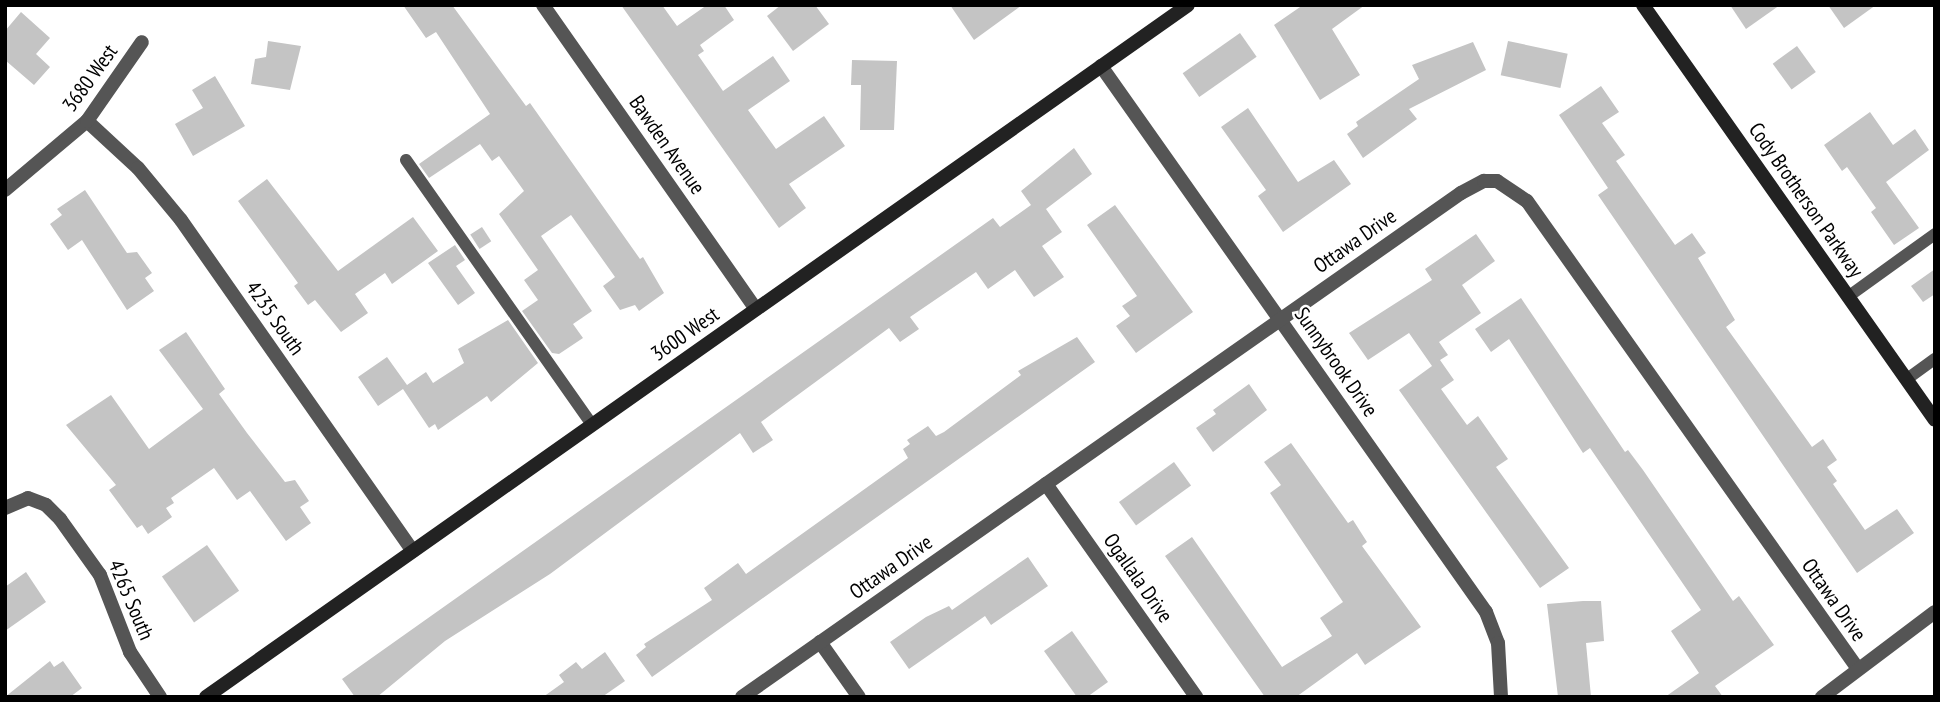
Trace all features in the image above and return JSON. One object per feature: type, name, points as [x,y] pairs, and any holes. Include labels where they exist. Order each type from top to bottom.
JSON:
[{"type":"street","name":"Bawden Avenue","points":[[543,5],[756,309]]},
{"type":"street","name":"Cody Brotherson Parkway","points":[[1643,5],[1935,420]]},
{"type":"street","name":"3600 West","points":[[206,697],[1183,7]]},
{"type":"street","name":"3680 West","points":[[5,190],[87,121],[142,41]]},
{"type":"street","name":"Sunnybrook Drive","points":[[1101,66],[1486,611],[1497,643],[1501,697]]},
{"type":"street","name":"4235 South","points":[[87,121],[138,168],[181,220],[413,551]]},
{"type":"street","name":"Ottawa Drive","points":[[742,697],[1472,186],[1497,181],[1508,184],[1527,201],[1858,669]]},
{"type":"street","name":"Ogallala Drive","points":[[1046,484],[1196,697]]},
{"type":"street","name":"4265 South","points":[[5,508],[28,498],[54,511],[92,561],[130,652],[160,697]]},
{"type":"street","points":[[1822,697],[1935,612]]},
{"type":"street","points":[[820,642],[859,697]]},
{"type":"lane","points":[[406,160],[592,425]]},
{"type":"lane","points":[[1849,296],[1935,234]]},
{"type":"lane","points":[[1906,379],[1935,359]]},
{"type":"building","points":[[403,5],[452,5],[526,106],[530,103],[640,259],[643,257],[664,293],[639,311],[635,305],[620,310],[603,286],[615,277],[571,215],[541,236],[592,311],[573,324],[583,338],[559,354],[552,353],[522,311],[538,300],[524,280],[538,270],[499,214],[524,191],[499,156],[492,161],[480,144],[429,178],[419,164],[490,114],[436,32],[426,38]]},
{"type":"building","points":[[621,5],[662,5],[677,26],[707,5],[724,5],[734,20],[700,45],[704,51],[698,55],[723,91],[773,56],[790,81],[748,110],[776,149],[824,116],[845,146],[789,184],[806,208],[779,228]]},
{"type":"building","points":[[781,5],[815,5],[829,24],[793,51],[767,16]]},
{"type":"building","points":[[950,5],[1022,5],[974,40]]},
{"type":"building","points":[[1303,5],[1365,5],[1332,29],[1360,75],[1320,100],[1274,25]]},
{"type":"building","points":[[1730,5],[1780,5],[1746,29]]},
{"type":"building","points":[[1828,5],[1876,5],[1844,28]]},
{"type":"building","points":[[21,12],[50,38],[36,54],[50,67],[34,85],[5,60],[5,31]]},
{"type":"building","points":[[1240,33],[1257,57],[1199,97],[1183,73]]},
{"type":"building","points":[[268,41],[301,46],[290,90],[251,84],[255,59],[266,57]]},
{"type":"building","points":[[1508,41],[1568,54],[1560,88],[1501,75]]},
{"type":"building","points":[[1473,42],[1486,70],[1409,109],[1417,119],[1363,158],[1347,134],[1358,126],[1356,122],[1419,79],[1412,65]]},
{"type":"building","points":[[1797,46],[1816,72],[1792,90],[1773,64]]},
{"type":"building","points":[[852,60],[897,61],[894,130],[860,130],[861,85],[851,85]]},
{"type":"building","points":[[215,76],[245,126],[193,156],[175,124],[203,108],[192,90]]},
{"type":"building","points":[[1601,86],[1619,112],[1602,123],[1625,155],[1616,161],[1675,245],[1692,233],[1706,253],[1698,258],[1735,320],[1726,327],[1812,447],[1823,439],[1837,460],[1827,467],[1837,481],[1833,484],[1865,530],[1897,509],[1914,533],[1857,573],[1598,195],[1608,188],[1559,115]]},
{"type":"building","points":[[1248,108],[1298,182],[1334,160],[1351,184],[1283,232],[1258,196],[1266,190],[1221,127]]},
{"type":"building","points":[[1870,112],[1893,145],[1915,129],[1929,150],[1886,182],[1919,228],[1894,245],[1871,212],[1876,208],[1847,167],[1842,171],[1824,145]]},
{"type":"building","points":[[1074,148],[1092,174],[1046,209],[1062,232],[1042,246],[1064,277],[1034,297],[1015,270],[988,289],[976,272],[910,317],[919,329],[900,342],[889,328],[761,422],[773,440],[753,453],[740,433],[550,574],[445,641],[377,697],[355,697],[342,679],[993,218],[1000,227],[1031,205],[1021,191]]},
{"type":"building","points":[[267,179],[338,271],[413,217],[438,251],[392,284],[385,273],[355,294],[368,313],[341,332],[315,300],[308,305],[294,286],[298,283],[238,201]]},
{"type":"building","points":[[85,190],[127,253],[137,252],[152,273],[145,278],[154,291],[127,310],[82,240],[68,250],[50,224],[62,215],[57,209]]},
{"type":"building","points":[[1115,205],[1193,312],[1136,353],[1116,326],[1130,316],[1122,306],[1137,296],[1087,225]]},
{"type":"building","points":[[482,227],[491,241],[480,249],[470,235]]},
{"type":"building","points":[[1476,234],[1495,261],[1462,285],[1481,313],[1439,342],[1448,355],[1440,360],[1454,380],[1441,389],[1467,425],[1478,416],[1508,459],[1496,467],[1569,568],[1540,588],[1399,390],[1432,366],[1409,333],[1368,360],[1349,333],[1432,280],[1425,269]]},
{"type":"building","points":[[455,245],[465,260],[456,266],[475,293],[458,305],[428,263]]},
{"type":"building","points":[[1935,269],[1935,294],[1923,302],[1911,286]]},
{"type":"building","points":[[1521,298],[1625,452],[1628,450],[1643,470],[1733,601],[1739,596],[1774,645],[1715,686],[1723,697],[1665,697],[1699,673],[1671,631],[1701,610],[1590,448],[1583,453],[1509,339],[1491,352],[1475,329]]},
{"type":"building","points":[[508,320],[538,363],[491,402],[487,396],[438,430],[435,424],[429,428],[403,389],[378,406],[358,377],[387,357],[407,385],[426,372],[433,383],[464,363],[458,349]]},
{"type":"building","points":[[186,332],[225,389],[219,394],[247,433],[285,482],[295,480],[309,501],[300,507],[311,523],[286,541],[250,491],[237,500],[214,468],[171,498],[174,503],[166,508],[172,517],[148,534],[142,525],[137,528],[109,490],[116,485],[66,425],[111,395],[149,449],[203,409],[159,350]]},
{"type":"building","points":[[1077,337],[1095,362],[652,677],[636,655],[646,647],[644,644],[712,600],[704,588],[738,563],[746,574],[908,458],[903,449],[910,444],[907,440],[928,426],[936,436],[944,432],[1021,375],[1018,371]]},
{"type":"building","points":[[1249,384],[1267,410],[1213,452],[1196,428],[1216,414],[1213,410]]},
{"type":"building","points":[[1291,443],[1348,523],[1353,520],[1367,542],[1362,546],[1421,627],[1365,665],[1357,653],[1296,697],[1265,697],[1165,556],[1192,537],[1282,667],[1332,636],[1320,618],[1343,602],[1270,493],[1281,485],[1264,462]]},
{"type":"building","points":[[1174,462],[1191,485],[1136,525],[1119,502]]},
{"type":"building","points":[[207,545],[239,591],[194,622],[162,577]]},
{"type":"building","points":[[1028,557],[1048,586],[991,625],[985,616],[909,669],[890,642],[926,617],[949,606],[952,610]]},
{"type":"building","points":[[26,572],[46,602],[5,631],[5,587]]},
{"type":"building","points":[[1601,601],[1604,641],[1586,643],[1591,697],[1558,697],[1547,604]]},
{"type":"building","points":[[1072,631],[1108,682],[1087,697],[1077,697],[1044,651]]},
{"type":"building","points":[[605,652],[625,681],[602,697],[543,697],[564,682],[559,675],[576,662],[582,669]]},
{"type":"building","points":[[50,661],[54,667],[63,661],[82,688],[70,697],[5,697]]}]
